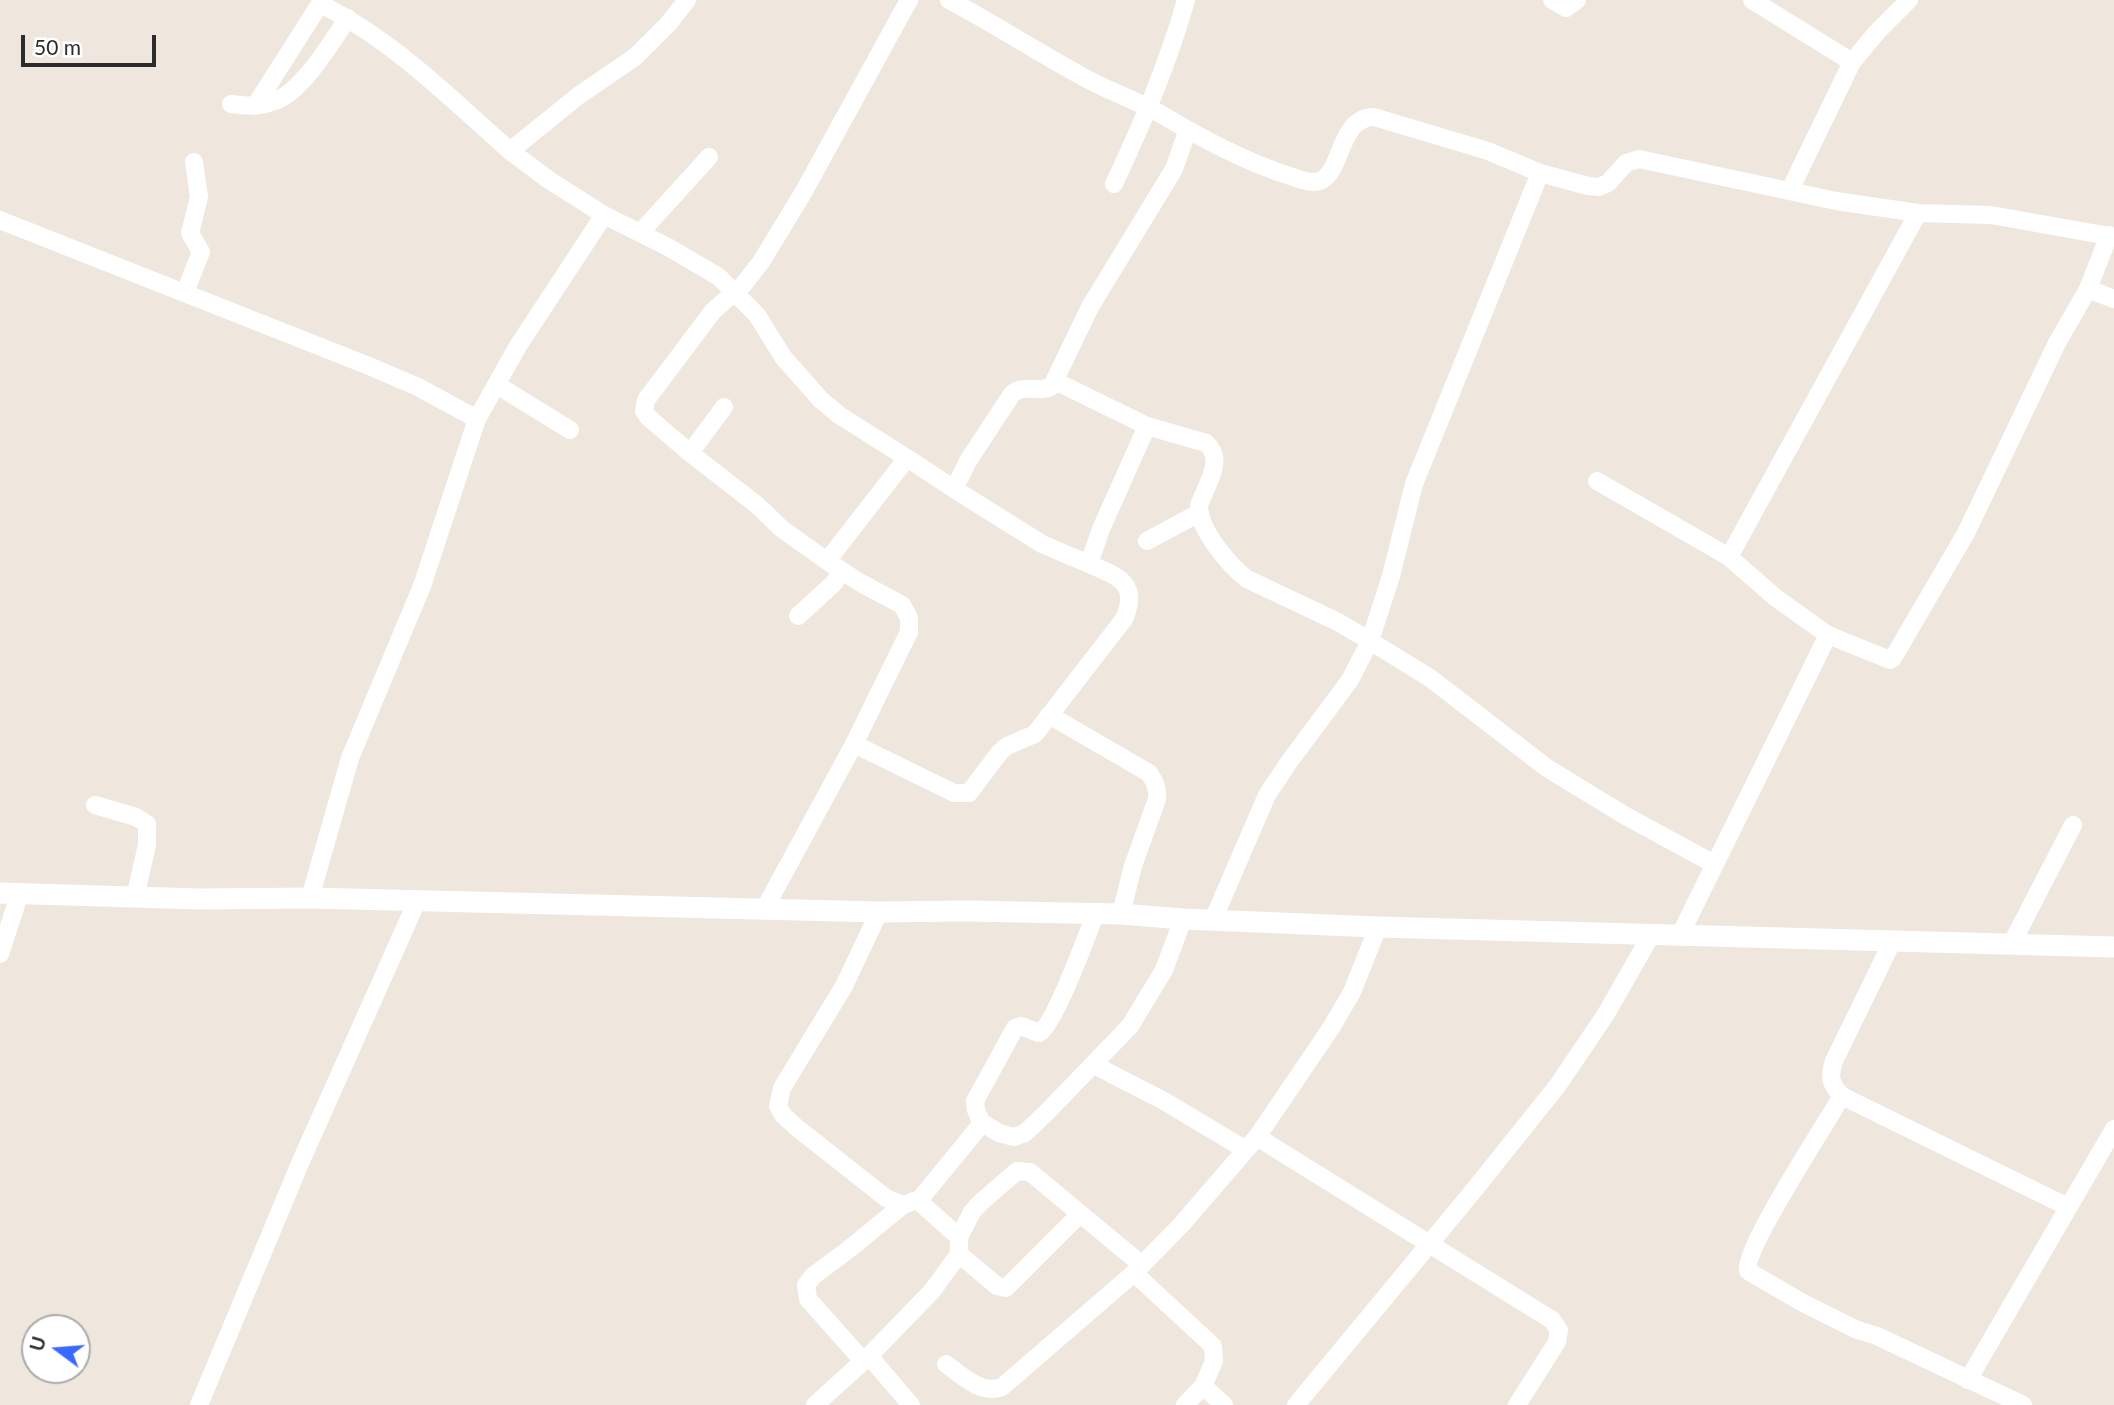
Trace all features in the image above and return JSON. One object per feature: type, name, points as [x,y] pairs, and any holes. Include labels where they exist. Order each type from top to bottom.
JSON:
[{"type":"street","points":[[510,150],[578,96],[635,57],[669,23],[687,0]]},
{"type":"street","points":[[765,908],[853,744],[909,632],[909,618],[902,606],[834,566],[782,529],[757,505],[648,417],[643,406],[713,311],[753,274],[803,193],[909,0]]},
{"type":"street","points":[[949,0],[1080,76],[1149,109],[1187,132],[1272,171],[1312,182],[1320,180],[1331,170],[1343,142],[1358,121],[1364,117],[1374,117],[1488,151],[1540,173],[1588,187],[1599,187],[1608,183],[1626,163],[1639,159],[1836,201],[1918,213],[1991,215],[2112,236],[2088,289],[2057,343],[1966,533],[1890,660],[1828,635],[1776,598],[1729,557],[1597,481]]},
{"type":"street","points":[[1114,184],[1149,109],[1172,48],[1186,0]]},
{"type":"street","points":[[1552,0],[1566,8],[1577,0]]},
{"type":"street","points":[[1752,0],[1852,62]]},
{"type":"street","points":[[1790,190],[1852,62],[1909,0]]},
{"type":"street","points":[[255,106],[320,2],[391,47],[510,150],[549,180],[604,215],[719,278],[757,315],[783,357],[821,400],[839,415],[1042,544],[1121,578],[1126,584],[1130,599],[1124,619],[1035,734],[1007,746],[972,789],[964,794],[954,793],[853,744]]},
{"type":"street","points":[[231,104],[255,106],[277,101],[289,93],[348,18]]},
{"type":"street","points":[[954,489],[968,461],[1012,394],[1021,389],[1046,390],[1055,381],[1090,307],[1174,169],[1187,132]]},
{"type":"street","points":[[640,233],[709,156]]},
{"type":"street","points":[[185,292],[201,252],[190,233],[199,197],[194,162]]},
{"type":"street","points":[[1213,920],[1268,795],[1350,680],[1370,640],[1391,576],[1414,484],[1540,173]]},
{"type":"street","points":[[1729,557],[1918,213]]},
{"type":"street","points":[[310,898],[350,758],[422,586],[477,419],[518,346],[604,215]]},
{"type":"street","points":[[0,220],[418,387],[477,419]]},
{"type":"street","points":[[2088,289],[2114,299]]},
{"type":"street","points":[[1055,381],[1147,426],[1206,443],[1212,448],[1215,461],[1199,513],[1216,545],[1237,572],[1370,640],[1430,678],[1547,768],[1624,815],[1714,864]]},
{"type":"street","points":[[497,385],[570,430]]},
{"type":"street","points":[[690,453],[724,407]]},
{"type":"street","points":[[1089,564],[1101,529],[1147,426]]},
{"type":"street","points":[[798,616],[834,583],[834,566],[907,458]]},
{"type":"street","points":[[1147,541],[1199,513]]},
{"type":"street","points":[[1680,935],[1828,635]]},
{"type":"street","points":[[1049,715],[1149,773],[1156,782],[1157,799],[1133,866],[1121,914]]},
{"type":"street","points":[[95,806],[135,817],[147,824],[147,845],[135,898]]},
{"type":"street","points":[[2012,943],[2073,825]]},
{"type":"street","points":[[0,954],[10,893],[135,898],[310,898],[879,912],[1121,914],[1378,928],[2114,947]]},
{"type":"street","points":[[199,1405],[301,1161],[418,901]]},
{"type":"street","points":[[879,912],[844,986],[782,1088],[778,1107],[783,1115],[886,1198],[924,1206],[997,1286],[1006,1288],[1080,1214]]},
{"type":"street","points":[[1095,915],[1061,998],[1043,1031],[1039,1033],[1024,1026],[1017,1026],[981,1090],[975,1105],[981,1122],[999,1133],[1019,1136],[1046,1113],[1130,1026],[1164,970],[1183,919]]},
{"type":"street","points":[[946,1364],[984,1389],[1002,1387],[1138,1269],[1181,1225],[1251,1143],[1331,1028],[1352,992],[1378,928]]},
{"type":"street","points":[[1296,1405],[1558,1085],[1606,1014],[1651,935]]},
{"type":"street","points":[[1893,940],[1834,1061],[1830,1081],[1842,1096],[2068,1207]]},
{"type":"street","points":[[1094,1065],[1251,1143],[1430,1243],[1552,1320],[1559,1330],[1557,1342],[1517,1405]]},
{"type":"street","points":[[1842,1096],[1761,1232],[1748,1261],[1748,1271],[1856,1329],[1877,1336],[2023,1405]]},
{"type":"street","points":[[911,1405],[808,1299],[806,1285],[813,1276],[911,1202],[971,1139],[981,1122]]},
{"type":"street","points":[[1968,1380],[2114,1129]]},
{"type":"street","points":[[815,1405],[866,1359],[932,1291],[959,1245],[966,1221],[1010,1174],[1022,1170],[1030,1172],[1080,1214],[1213,1346],[1214,1362],[1203,1386],[1185,1405]]},
{"type":"street","points":[[1203,1386],[1224,1405]]}]
